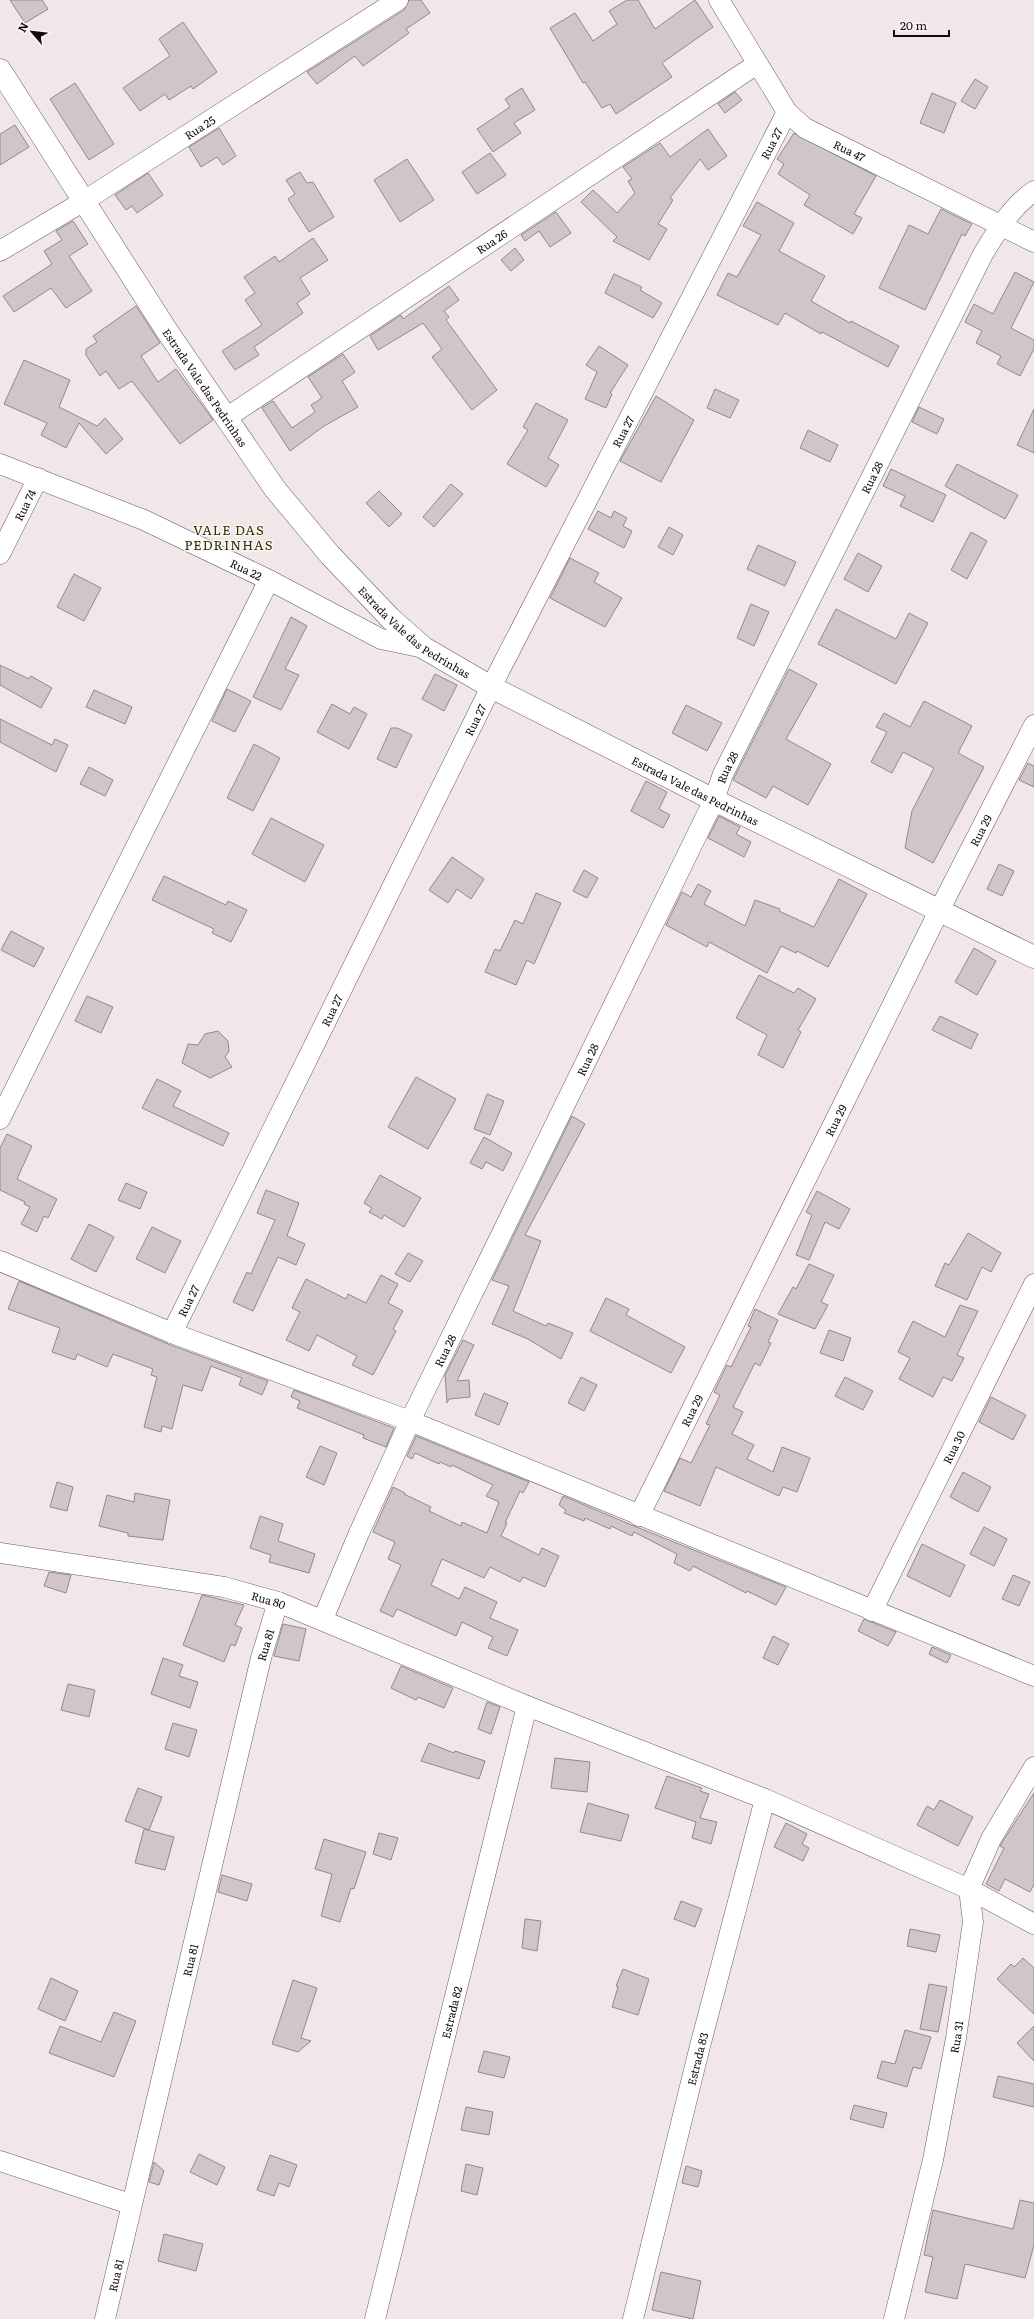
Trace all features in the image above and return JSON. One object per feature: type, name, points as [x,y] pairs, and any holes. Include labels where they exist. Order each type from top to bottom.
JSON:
[{"type":"main road","name":"Estrada Vale das Pedrinhas","points":[[0,70],[226,418],[275,489],[330,555],[390,618],[424,648],[491,687],[714,800],[1034,957]]},
{"type":"street","name":"Rua 25","points":[[0,251],[84,201],[398,0]]},
{"type":"street","name":"Rua 47","points":[[719,0],[787,112],[806,128],[1034,242]]},
{"type":"street","name":"Rua 26","points":[[226,418],[757,64]]},
{"type":"street","name":"Rua 27","points":[[172,1333],[491,687],[787,112]]},
{"type":"street","name":"Rua 28","points":[[410,1421],[714,800],[723,774],[980,261],[1000,226],[1022,199],[1034,191]]},
{"type":"street","name":"Rua 22","points":[[0,464],[144,520],[270,580],[381,639],[424,648]]},
{"type":"street","name":"Rua 74","points":[[0,554],[38,478]]},
{"type":"street","points":[[0,1119],[270,580]]},
{"type":"street","name":"Rua 29","points":[[639,1516],[939,911],[1034,725]]},
{"type":"street","points":[[0,1261],[172,1333],[410,1421],[639,1516],[1034,1676]]},
{"type":"street","name":"Rua 30","points":[[872,1611],[1034,1284]]},
{"type":"street","points":[[323,1619],[358,1533],[410,1421]]},
{"type":"street","name":"Rua 80","points":[[0,1553],[224,1587],[278,1602],[323,1619],[527,1706],[764,1799],[969,1889],[1034,1924]]},
{"type":"street","name":"Rua 81","points":[[105,2319],[130,2204],[261,1658],[278,1602]]},
{"type":"street","name":"Estrada 82","points":[[374,2319],[527,1706]]},
{"type":"street","points":[[969,1889],[991,1839],[1034,1766]]},
{"type":"street","name":"Estrada 83","points":[[633,2319],[699,2050],[764,1799]]},
{"type":"street","name":"Rua 31","points":[[894,2319],[933,2160],[956,2038],[973,1922],[969,1889]]},
{"type":"street","points":[[0,2161],[130,2204]]},
{"type":"building","points":[[10,0],[42,0],[48,9],[25,23]]},
{"type":"building","points":[[409,0],[421,0],[430,13],[406,29],[409,33],[363,66],[355,56],[317,84],[307,72],[404,10]]},
{"type":"building","points":[[627,0],[638,0],[655,29],[695,0],[713,27],[662,63],[672,77],[616,114],[610,104],[602,108],[585,82],[583,83],[550,28],[575,13],[593,41],[617,24],[609,11]]},
{"type":"building","points":[[183,22],[217,72],[193,89],[191,86],[169,100],[165,94],[140,111],[123,88],[170,56],[159,39]]},
{"type":"building","points":[[975,79],[988,87],[975,109],[961,101]]},
{"type":"building","points":[[75,83],[114,144],[89,160],[50,99]]},
{"type":"building","points":[[522,88],[535,110],[514,123],[521,133],[493,152],[477,129],[510,107],[505,99]]},
{"type":"building","points":[[735,92],[742,100],[725,113],[718,104]]},
{"type":"building","points":[[932,93],[956,103],[944,133],[920,123]]},
{"type":"building","points":[[15,125],[29,147],[0,165],[0,134]]},
{"type":"building","points":[[219,128],[236,156],[223,165],[217,157],[201,167],[189,147]]},
{"type":"building","points":[[708,129],[727,156],[708,170],[700,159],[670,198],[673,200],[658,224],[667,229],[649,260],[613,241],[617,237],[581,202],[593,190],[617,213],[635,193],[628,181],[632,179],[623,167],[660,143],[670,157]]},
{"type":"building","points":[[794,133],[876,176],[854,214],[862,218],[853,234],[804,205],[810,195],[778,174],[784,164],[777,159]]},
{"type":"building","points":[[490,153],[506,175],[477,194],[462,172]]},
{"type":"building","points":[[407,159],[434,200],[400,222],[374,180]]},
{"type":"building","points":[[300,172],[307,183],[313,182],[334,217],[309,232],[288,199],[295,194],[286,180]]},
{"type":"building","points":[[148,173],[163,195],[137,213],[132,206],[126,210],[115,195]]},
{"type":"building","points":[[757,202],[794,223],[779,251],[825,276],[811,301],[850,323],[851,321],[899,346],[888,367],[822,332],[821,334],[785,313],[778,325],[717,295],[728,273],[737,277],[761,235],[743,226]]},
{"type":"building","points":[[941,209],[972,224],[965,236],[962,234],[925,310],[879,288],[909,225],[928,234]]},
{"type":"building","points":[[556,212],[571,233],[550,247],[539,231],[525,241],[521,235]]},
{"type":"building","points":[[73,221],[88,244],[69,256],[92,291],[66,308],[51,288],[14,312],[3,296],[52,264],[44,251],[62,240],[56,231]]},
{"type":"building","points":[[313,238],[328,260],[300,278],[310,294],[297,303],[303,313],[254,347],[259,355],[235,370],[222,351],[262,325],[245,300],[255,293],[244,277],[275,256],[279,262]]},
{"type":"building","points":[[515,248],[524,260],[511,271],[501,260]]},
{"type":"building","points":[[1015,272],[1034,282],[1011,328],[1034,340],[1034,349],[1020,376],[997,364],[1001,356],[976,343],[982,331],[965,322],[974,304],[993,314]]},
{"type":"building","points":[[614,274],[642,287],[640,290],[662,303],[653,318],[605,293]]},
{"type":"building","points":[[449,286],[459,300],[444,311],[449,317],[446,320],[497,390],[472,410],[432,357],[442,349],[423,323],[378,350],[370,336],[401,315],[403,319]]},
{"type":"building","points":[[136,306],[160,343],[141,356],[158,382],[176,369],[213,420],[180,444],[132,381],[119,389],[106,371],[100,376],[86,355],[86,349],[97,342],[93,336]]},
{"type":"building","points":[[599,346],[628,365],[610,393],[612,394],[606,408],[585,399],[597,372],[586,365]]},
{"type":"building","points":[[343,354],[355,372],[342,381],[358,407],[324,426],[290,451],[262,408],[273,401],[292,428],[315,412],[311,405],[322,398],[308,377]]},
{"type":"building","points":[[24,360],[70,380],[59,407],[97,426],[105,418],[123,439],[106,454],[79,423],[66,448],[41,435],[47,423],[4,404]]},
{"type":"building","points":[[715,389],[739,400],[730,418],[707,408]]},
{"type":"building","points":[[656,396],[694,420],[661,482],[620,461]]},
{"type":"building","points":[[536,403],[568,420],[548,458],[559,465],[546,487],[507,464],[528,430],[523,427]]},
{"type":"building","points":[[919,407],[944,419],[937,434],[912,422]]},
{"type":"building","points":[[1034,409],[1034,453],[1017,445]]},
{"type":"building","points":[[808,430],[838,445],[830,462],[800,448]]},
{"type":"building","points":[[957,464],[1018,495],[1005,519],[945,486]]},
{"type":"building","points":[[891,469],[946,495],[933,522],[900,506],[905,496],[883,486]]},
{"type":"building","points":[[451,484],[463,494],[434,527],[423,517]]},
{"type":"building","points":[[379,491],[402,514],[389,527],[366,503]]},
{"type":"building","points":[[598,511],[611,518],[614,511],[627,518],[623,526],[632,531],[624,548],[588,529]]},
{"type":"building","points":[[669,527],[683,535],[673,555],[658,547]]},
{"type":"building","points":[[971,532],[987,541],[967,579],[951,570]]},
{"type":"building","points":[[758,545],[796,562],[785,586],[747,569]]},
{"type":"building","points":[[858,553],[882,566],[868,592],[844,579]]},
{"type":"building","points":[[570,558],[599,573],[594,582],[622,598],[605,627],[550,598]]},
{"type":"building","points":[[74,574],[101,588],[84,621],[57,607]]},
{"type":"building","points":[[751,604],[769,612],[754,646],[737,638]]},
{"type":"building","points":[[836,609],[896,639],[909,613],[928,623],[896,684],[818,644]]},
{"type":"building","points":[[291,617],[307,626],[285,669],[299,675],[281,710],[253,697]]},
{"type":"building","points":[[0,665],[29,679],[31,676],[52,688],[41,708],[0,685]]},
{"type":"building","points":[[789,669],[817,684],[786,739],[831,764],[808,805],[773,786],[766,798],[733,780]]},
{"type":"building","points":[[435,674],[457,685],[444,711],[422,699]]},
{"type":"building","points":[[227,689],[251,701],[235,732],[212,721]]},
{"type":"building","points":[[94,690],[132,707],[125,724],[86,707]]},
{"type":"building","points":[[924,701],[972,726],[958,753],[984,767],[933,863],[905,848],[912,811],[934,768],[903,752],[892,773],[871,762],[887,732],[876,727],[884,713],[910,727]]},
{"type":"building","points":[[332,704],[350,714],[354,707],[367,714],[349,749],[317,732]]},
{"type":"building","points":[[686,705],[722,723],[707,751],[672,733]]},
{"type":"building","points":[[0,719],[52,745],[55,739],[68,745],[56,772],[0,742]]},
{"type":"building","points":[[391,728],[397,728],[412,735],[396,768],[377,759]]},
{"type":"building","points":[[254,744],[280,758],[253,811],[227,798]]},
{"type":"building","points":[[1028,763],[1034,766],[1034,787],[1019,780]]},
{"type":"building","points":[[89,767],[113,780],[105,796],[80,784]]},
{"type":"building","points":[[646,781],[667,792],[659,809],[670,815],[663,828],[631,811]]},
{"type":"building","points":[[719,816],[740,827],[736,834],[751,842],[744,857],[708,838]]},
{"type":"building","points":[[271,818],[324,845],[305,882],[252,854]]},
{"type":"building","points":[[452,857],[484,879],[471,899],[457,889],[448,903],[429,890]]},
{"type":"building","points":[[999,864],[1014,871],[1002,896],[987,889]]},
{"type":"building","points":[[584,870],[598,878],[587,898],[573,891]]},
{"type":"building","points":[[164,876],[226,905],[228,901],[247,910],[231,942],[212,933],[214,929],[152,900]]},
{"type":"building","points":[[839,879],[867,894],[828,967],[797,951],[796,953],[781,946],[767,973],[709,942],[707,947],[666,925],[682,892],[691,897],[698,884],[711,891],[704,904],[745,926],[755,900],[780,909],[779,911],[814,927]]},
{"type":"building","points":[[536,893],[561,903],[534,964],[527,960],[516,985],[485,972],[495,949],[500,951],[515,920],[523,924]]},
{"type":"building","points":[[11,931],[44,948],[34,967],[1,950]]},
{"type":"building","points":[[974,948],[996,961],[977,995],[955,982]]},
{"type":"building","points":[[759,975],[794,993],[798,988],[816,999],[798,1030],[801,1032],[783,1068],[758,1055],[767,1035],[736,1018]]},
{"type":"building","points":[[87,996],[113,1007],[101,1033],[75,1021]]},
{"type":"building","points":[[940,1016],[978,1034],[971,1049],[932,1030]]},
{"type":"building","points":[[218,1031],[228,1041],[229,1051],[225,1057],[232,1067],[210,1078],[182,1063],[188,1044],[198,1045],[205,1034]]},
{"type":"building","points":[[416,1077],[456,1099],[428,1149],[388,1127]]},
{"type":"building","points":[[157,1079],[181,1091],[173,1106],[229,1133],[223,1146],[142,1108]]},
{"type":"building","points":[[487,1094],[504,1101],[490,1135],[474,1129]]},
{"type":"building","points":[[572,1116],[585,1124],[525,1235],[541,1241],[513,1311],[546,1326],[548,1323],[573,1333],[561,1359],[528,1339],[492,1324],[509,1286],[492,1280]]},
{"type":"building","points":[[7,1134],[32,1146],[17,1179],[57,1199],[48,1218],[44,1216],[37,1232],[21,1224],[30,1207],[24,1204],[25,1202],[0,1190],[0,1148]]},
{"type":"building","points":[[484,1137],[512,1153],[503,1171],[486,1162],[482,1169],[470,1163]]},
{"type":"building","points":[[380,1175],[421,1198],[404,1227],[384,1215],[382,1219],[369,1212],[372,1208],[364,1203]]},
{"type":"building","points":[[126,1183],[147,1192],[140,1209],[118,1200]]},
{"type":"building","points":[[266,1190],[299,1203],[287,1236],[305,1244],[296,1265],[278,1257],[253,1311],[233,1302],[247,1272],[251,1274],[275,1220],[257,1213]]},
{"type":"building","points":[[817,1191],[850,1209],[839,1229],[825,1222],[809,1260],[796,1255],[812,1215],[806,1212]]},
{"type":"building","points":[[89,1224],[114,1237],[96,1272],[71,1259]]},
{"type":"building","points":[[152,1227],[181,1241],[165,1273],[136,1259]]},
{"type":"building","points":[[968,1233],[1001,1253],[991,1272],[982,1267],[967,1300],[935,1286],[945,1263],[949,1265]]},
{"type":"building","points":[[408,1253],[423,1261],[410,1282],[395,1274]]},
{"type":"building","points":[[809,1264],[834,1275],[821,1302],[828,1305],[815,1329],[778,1314],[793,1287],[796,1289]]},
{"type":"building","points":[[381,1275],[398,1284],[388,1303],[403,1311],[393,1329],[396,1331],[373,1375],[352,1365],[357,1356],[317,1335],[309,1351],[286,1340],[300,1312],[292,1308],[306,1279],[346,1299],[348,1294],[366,1303]]},
{"type":"building","points":[[19,1281],[168,1344],[268,1381],[262,1395],[239,1385],[242,1378],[211,1366],[202,1391],[183,1385],[172,1429],[162,1426],[161,1432],[144,1427],[157,1377],[151,1375],[153,1369],[113,1354],[107,1367],[77,1354],[75,1360],[52,1352],[60,1328],[8,1309]]},
{"type":"building","points":[[606,1298],[629,1309],[626,1315],[685,1347],[671,1373],[590,1331]]},
{"type":"building","points":[[960,1305],[978,1311],[957,1355],[964,1358],[952,1381],[943,1377],[933,1397],[899,1379],[910,1358],[898,1352],[913,1321],[945,1337]]},
{"type":"building","points":[[755,1309],[778,1320],[768,1342],[771,1343],[760,1366],[755,1363],[733,1407],[743,1412],[732,1434],[754,1445],[747,1459],[773,1472],[782,1447],[810,1458],[797,1492],[783,1487],[779,1496],[716,1467],[700,1506],[664,1491],[680,1458],[691,1463],[710,1425],[706,1424],[720,1395],[714,1392],[727,1365],[731,1367],[751,1327],[748,1326]]},
{"type":"building","points":[[829,1330],[851,1338],[843,1361],[820,1353]]},
{"type":"building","points":[[463,1340],[474,1345],[457,1381],[469,1380],[470,1397],[449,1399],[447,1403],[445,1375]]},
{"type":"building","points":[[581,1377],[597,1385],[584,1411],[568,1403]]},
{"type":"building","points":[[845,1377],[873,1391],[863,1410],[835,1396]]},
{"type":"building","points":[[294,1390],[394,1428],[386,1447],[363,1438],[364,1435],[297,1408],[300,1401],[291,1397]]},
{"type":"building","points":[[484,1393],[508,1403],[499,1425],[475,1415]]},
{"type":"building","points":[[991,1397],[1026,1415],[1013,1440],[979,1422]]},
{"type":"building","points":[[416,1436],[529,1482],[523,1493],[520,1491],[505,1523],[507,1523],[501,1536],[539,1555],[542,1548],[559,1556],[545,1587],[523,1577],[520,1582],[490,1567],[484,1578],[442,1559],[431,1585],[459,1599],[465,1587],[497,1602],[490,1618],[518,1630],[507,1656],[488,1648],[493,1637],[462,1622],[456,1636],[397,1609],[393,1617],[380,1611],[401,1565],[388,1559],[395,1542],[373,1532],[393,1487],[431,1507],[429,1511],[461,1526],[462,1522],[487,1533],[499,1502],[486,1496],[493,1485],[452,1465],[451,1467],[440,1462],[439,1464],[415,1453],[412,1459],[407,1456]]},
{"type":"building","points":[[320,1446],[337,1453],[324,1485],[306,1477]]},
{"type":"building","points":[[963,1472],[991,1487],[978,1512],[950,1497]]},
{"type":"building","points":[[57,1482],[73,1487],[67,1511],[50,1507]]},
{"type":"building","points":[[135,1493],[170,1500],[163,1540],[128,1536],[128,1533],[99,1526],[107,1495],[134,1502]]},
{"type":"building","points":[[563,1496],[786,1587],[776,1605],[747,1591],[746,1593],[693,1566],[690,1571],[674,1563],[677,1554],[634,1532],[632,1536],[611,1526],[610,1529],[585,1518],[584,1521],[564,1513],[566,1510],[559,1505]]},
{"type":"building","points":[[260,1516],[283,1524],[278,1541],[315,1554],[309,1573],[269,1562],[271,1555],[250,1548]]},
{"type":"building","points":[[984,1527],[1007,1539],[994,1566],[970,1554]]},
{"type":"building","points":[[922,1544],[965,1565],[950,1597],[907,1576]]},
{"type":"building","points":[[49,1572],[71,1575],[66,1593],[44,1586]]},
{"type":"building","points":[[1013,1575],[1030,1582],[1019,1606],[1002,1599]]},
{"type":"building","points":[[202,1595],[244,1605],[235,1625],[242,1628],[235,1646],[231,1644],[224,1662],[183,1645]]},
{"type":"building","points":[[864,1619],[896,1632],[888,1646],[858,1631]]},
{"type":"building","points":[[283,1624],[306,1629],[299,1661],[274,1656]]},
{"type":"building","points":[[773,1636],[789,1644],[778,1665],[763,1658]]},
{"type":"building","points":[[932,1647],[951,1655],[947,1663],[929,1654]]},
{"type":"building","points":[[163,1658],[183,1665],[179,1676],[198,1682],[190,1708],[151,1694]]},
{"type":"building","points":[[401,1666],[453,1688],[444,1708],[418,1697],[416,1700],[391,1688]]},
{"type":"building","points":[[68,1684],[95,1690],[89,1717],[61,1710]]},
{"type":"building","points":[[487,1702],[500,1707],[491,1734],[478,1729]]},
{"type":"building","points":[[173,1723],[197,1730],[189,1757],[165,1749]]},
{"type":"building","points":[[429,1743],[454,1753],[455,1751],[485,1761],[479,1779],[421,1761]]},
{"type":"building","points":[[555,1758],[590,1762],[587,1792],[551,1788]]},
{"type":"building","points":[[667,1776],[702,1788],[700,1791],[709,1794],[700,1818],[717,1822],[711,1844],[692,1838],[696,1822],[655,1808]]},
{"type":"building","points":[[138,1788],[162,1797],[149,1830],[125,1821]]},
{"type":"building","points":[[1034,1793],[1034,1884],[1030,1892],[1005,1879],[999,1891],[986,1884],[1004,1848],[1000,1846],[1001,1844]]},
{"type":"building","points":[[940,1800],[973,1817],[958,1846],[917,1825],[927,1806],[934,1810]]},
{"type":"building","points":[[588,1803],[629,1815],[621,1841],[580,1832]]},
{"type":"building","points":[[786,1823],[807,1834],[802,1844],[809,1848],[803,1861],[774,1847]]},
{"type":"building","points":[[144,1829],[174,1837],[165,1870],[135,1863]]},
{"type":"building","points":[[379,1833],[398,1838],[391,1860],[373,1854]]},
{"type":"building","points":[[324,1839],[366,1852],[354,1889],[351,1888],[340,1922],[321,1916],[332,1874],[315,1869]]},
{"type":"building","points":[[222,1875],[252,1884],[247,1901],[218,1892]]},
{"type":"building","points":[[681,1901],[702,1909],[695,1927],[674,1919]]},
{"type":"building","points":[[525,1919],[541,1921],[537,1951],[522,1948]]},
{"type":"building","points":[[910,1929],[940,1935],[936,1952],[907,1946]]},
{"type":"building","points":[[1023,1958],[1034,1968],[1034,2014],[997,1979],[1011,1964],[1014,1967]]},
{"type":"building","points":[[623,1969],[649,1979],[638,2015],[612,2007],[618,1987],[616,1986]]},
{"type":"building","points":[[51,1978],[78,1991],[65,2021],[38,2009]]},
{"type":"building","points":[[293,1980],[317,1988],[301,2038],[311,2041],[298,2052],[272,2044]]},
{"type":"building","points":[[929,1984],[947,1987],[938,2032],[920,2029]]},
{"type":"building","points":[[114,2012],[136,2021],[114,2077],[49,2053],[60,2026],[101,2042]]},
{"type":"building","points":[[1034,2026],[1034,2061],[1017,2043]]},
{"type":"building","points":[[905,2030],[931,2037],[921,2069],[913,2067],[907,2087],[877,2078],[882,2061],[895,2064]]},
{"type":"building","points":[[484,2051],[510,2057],[504,2078],[478,2072]]},
{"type":"building","points":[[998,2076],[1034,2084],[1034,2107],[993,2097]]},
{"type":"building","points":[[854,2105],[887,2113],[883,2128],[850,2119]]},
{"type":"building","points":[[466,2107],[493,2112],[489,2135],[461,2130]]},
{"type":"building","points":[[199,2154],[225,2167],[217,2185],[190,2172]]},
{"type":"building","points":[[270,2155],[297,2165],[289,2187],[279,2183],[274,2196],[257,2190]]},
{"type":"building","points":[[154,2162],[164,2171],[159,2185],[149,2182]]},
{"type":"building","points":[[466,2164],[483,2168],[477,2195],[461,2191]]},
{"type":"building","points":[[686,2166],[702,2171],[698,2187],[682,2183]]},
{"type":"building","points":[[1020,2200],[1034,2203],[1034,2245],[1025,2278],[965,2264],[957,2299],[925,2292],[933,2257],[924,2255],[933,2210],[1013,2229]]},
{"type":"building","points":[[164,2234],[203,2244],[196,2271],[158,2261]]},
{"type":"building","points":[[661,2272],[701,2281],[693,2319],[652,2310]]},
{"type":"district","name":"VALE DAS PEDRINHAS","points":[[229,536]]}]
